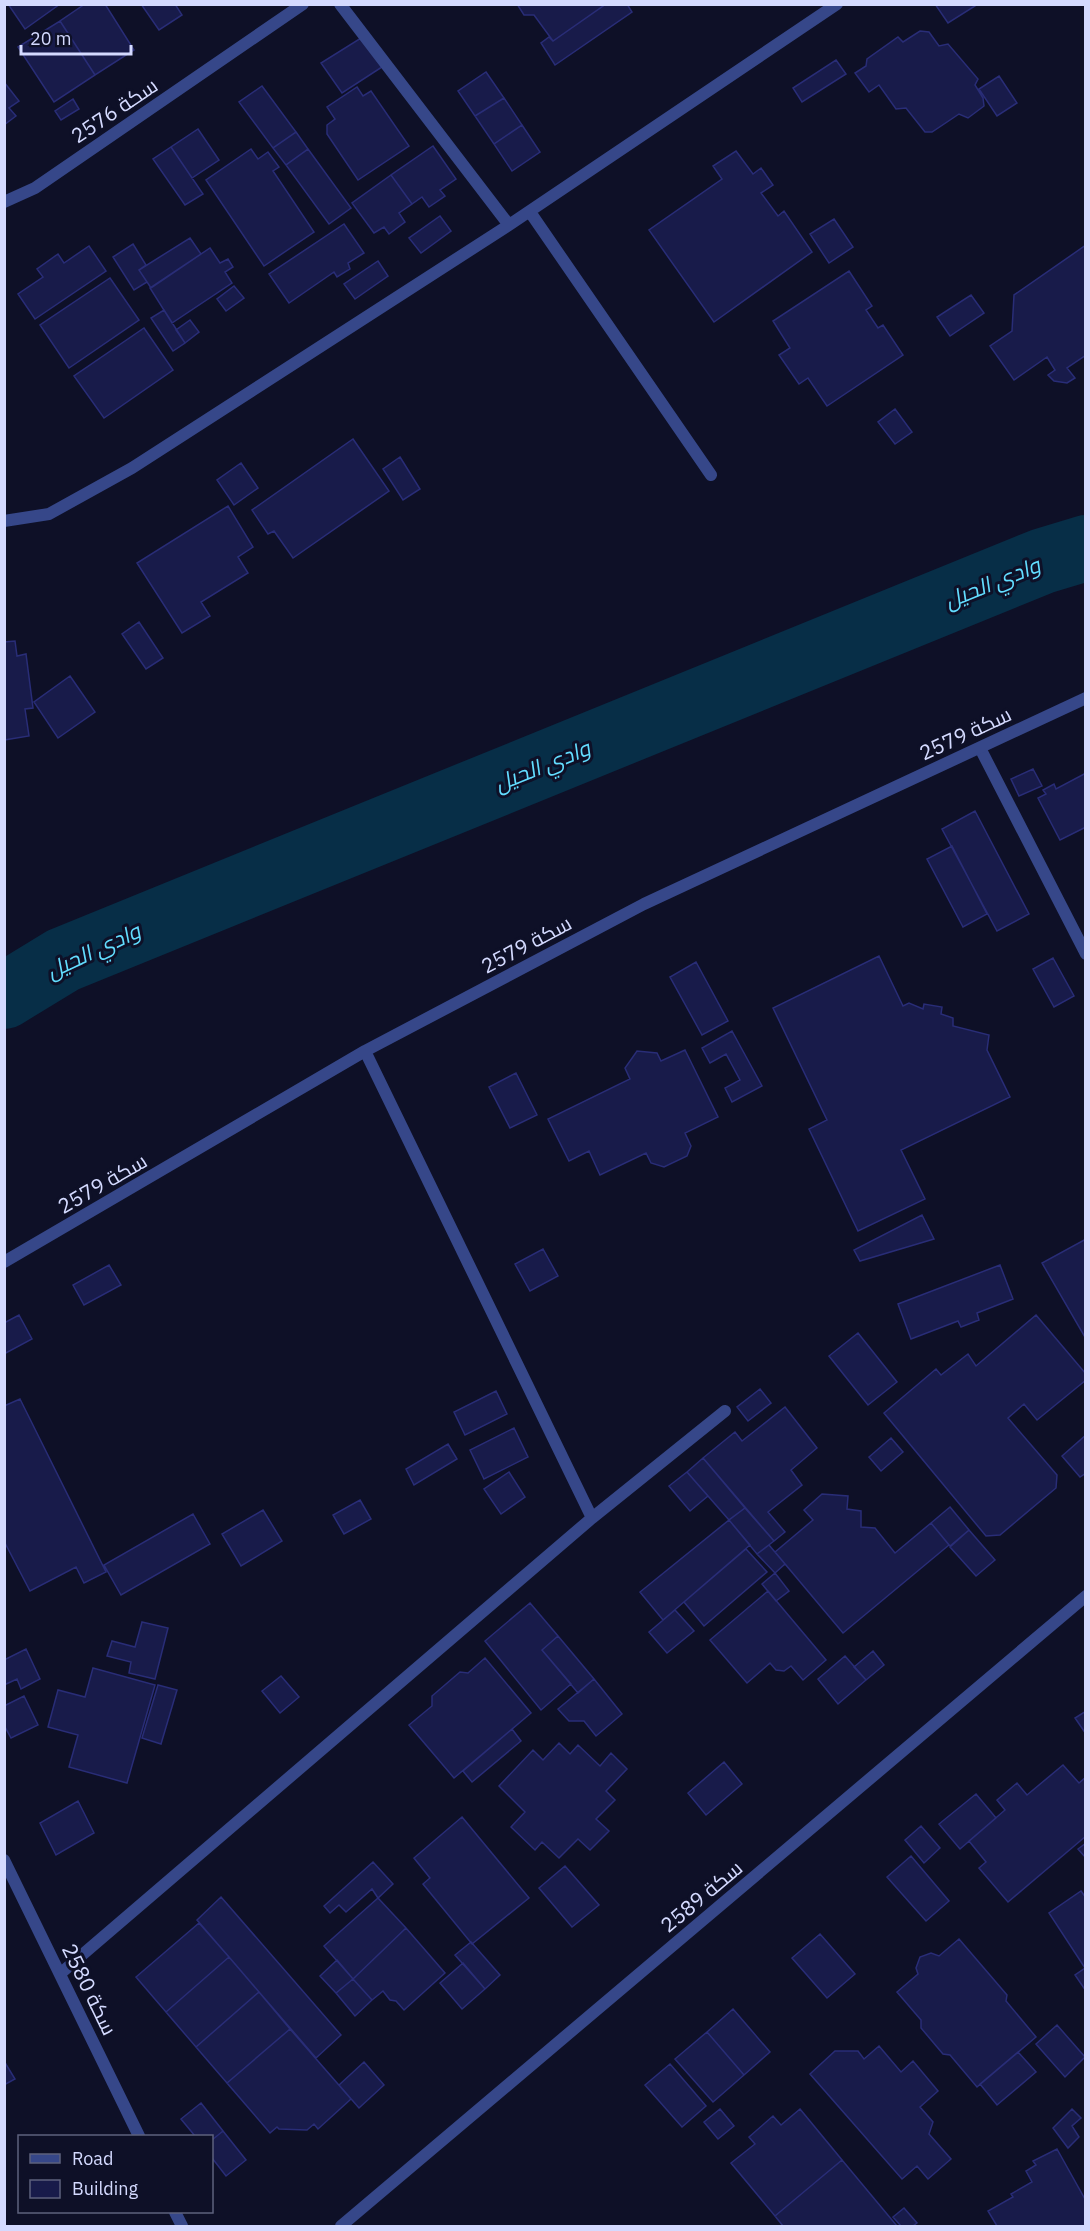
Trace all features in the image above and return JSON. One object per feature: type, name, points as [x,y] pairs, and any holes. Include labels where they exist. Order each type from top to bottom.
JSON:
[{"type":"street","name":"سكة 2576","points":[[4,202],[35,188],[303,4]]},
{"type":"street","points":[[340,4],[509,225]]},
{"type":"street","points":[[4,521],[49,514],[132,468],[530,212],[837,4]]},
{"type":"street","points":[[530,212],[711,475]]},
{"type":"street","name":"سكة 2579","points":[[4,1262],[365,1051],[644,904],[1086,698]]},
{"type":"street","points":[[980,748],[1086,954]]},
{"type":"street","points":[[365,1051],[592,1518]]},
{"type":"street","points":[[61,1973],[592,1518],[724,1411]]},
{"type":"street","name":"سكة 2589","points":[[341,2226],[1086,1596]]},
{"type":"street","name":"سكة 2580","points":[[4,1860],[139,2135]]},
{"type":"building","points":[[8,4],[60,4],[25,29]]},
{"type":"building","points":[[85,4],[105,4],[134,50],[95,75],[60,21]]},
{"type":"building","points":[[141,4],[175,4],[182,15],[159,30]]},
{"type":"building","points":[[517,4],[606,4],[553,41],[534,15],[524,15]]},
{"type":"building","points":[[606,4],[627,4],[632,12],[555,65],[541,43],[549,37],[553,41]]},
{"type":"building","points":[[935,4],[974,4],[975,6],[948,23]]},
{"type":"building","points":[[60,21],[95,75],[54,102],[18,47]]},
{"type":"building","points":[[920,31],[929,32],[939,46],[948,44],[978,79],[975,85],[983,98],[984,106],[968,118],[959,114],[932,132],[925,132],[906,108],[896,109],[879,85],[869,92],[855,73],[866,66],[867,59],[898,37],[903,42]]},
{"type":"building","points":[[361,38],[382,67],[342,93],[321,63]]},
{"type":"building","points":[[836,60],[846,74],[802,102],[793,88]]},
{"type":"building","points":[[486,72],[504,98],[475,116],[458,91]]},
{"type":"building","points":[[999,76],[1017,103],[997,116],[979,89]]},
{"type":"building","points":[[4,82],[19,101],[9,108],[16,116],[4,125]]},
{"type":"building","points":[[262,86],[296,132],[273,148],[239,102]]},
{"type":"building","points":[[357,87],[363,96],[371,91],[409,146],[358,180],[327,134],[327,125],[335,119],[327,107]]},
{"type":"building","points":[[504,98],[522,125],[494,144],[475,116]]},
{"type":"building","points":[[73,99],[79,109],[61,120],[55,111]]},
{"type":"building","points":[[522,125],[540,152],[512,171],[494,144]]},
{"type":"building","points":[[198,129],[219,160],[192,178],[171,147]]},
{"type":"building","points":[[296,132],[308,149],[286,165],[273,148]]},
{"type":"building","points":[[433,146],[456,179],[440,190],[445,196],[429,207],[422,197],[412,204],[391,175]]},
{"type":"building","points":[[171,147],[203,194],[185,205],[153,159]]},
{"type":"building","points":[[251,149],[258,159],[268,152],[279,167],[273,171],[314,232],[264,266],[206,180]]},
{"type":"building","points":[[308,149],[351,208],[329,224],[286,165]]},
{"type":"building","points":[[736,151],[753,174],[761,168],[773,185],[761,193],[778,216],[784,211],[812,252],[714,322],[649,230],[722,179],[713,166]]},
{"type":"building","points":[[391,175],[412,204],[399,213],[405,222],[389,234],[384,227],[374,233],[352,203]]},
{"type":"building","points":[[440,216],[451,231],[421,253],[409,238]]},
{"type":"building","points":[[834,219],[853,247],[829,263],[810,234]]},
{"type":"building","points":[[344,224],[364,253],[348,263],[350,269],[337,277],[334,272],[289,303],[269,274]]},
{"type":"building","points":[[190,238],[201,254],[151,288],[139,270]]},
{"type":"building","points":[[133,244],[146,265],[139,270],[147,282],[134,290],[113,257]]},
{"type":"building","points":[[1086,245],[1086,355],[1067,368],[1075,378],[1067,383],[1054,381],[1048,375],[1055,370],[1047,357],[1014,380],[990,346],[1012,331],[1014,295]]},
{"type":"building","points":[[89,246],[106,271],[35,319],[18,294],[43,277],[37,269],[58,254],[64,263]]},
{"type":"building","points":[[210,248],[220,263],[228,259],[233,267],[225,272],[232,283],[172,323],[150,288]]},
{"type":"building","points":[[378,261],[388,276],[355,299],[344,284]]},
{"type":"building","points":[[849,271],[872,306],[866,310],[878,328],[883,325],[903,355],[827,406],[808,378],[799,384],[779,355],[790,348],[773,321]]},
{"type":"building","points":[[110,278],[139,320],[69,368],[40,325]]},
{"type":"building","points":[[234,286],[244,298],[226,311],[217,299]]},
{"type":"building","points":[[971,295],[984,313],[950,336],[937,317]]},
{"type":"building","points":[[164,310],[185,343],[173,351],[151,318]]},
{"type":"building","points":[[190,320],[199,332],[185,343],[176,330]]},
{"type":"building","points":[[144,328],[173,370],[104,418],[74,376]]},
{"type":"building","points":[[895,409],[912,432],[895,444],[878,422]]},
{"type":"building","points":[[353,439],[389,491],[293,558],[274,531],[268,534],[252,510]]},
{"type":"building","points":[[400,457],[420,489],[403,500],[383,469]]},
{"type":"building","points":[[241,463],[258,488],[234,505],[217,480]]},
{"type":"building","points":[[228,506],[253,547],[238,557],[248,573],[201,602],[210,616],[182,633],[137,563]]},
{"type":"building","points":[[139,622],[163,658],[146,669],[122,634]]},
{"type":"building","points":[[15,641],[17,656],[26,654],[33,708],[25,709],[29,736],[4,740],[4,642]]},
{"type":"building","points":[[70,676],[95,712],[58,738],[34,702]]},
{"type":"building","points":[[1033,769],[1042,786],[1019,796],[1011,779]]},
{"type":"building","points":[[1086,773],[1086,827],[1060,840],[1038,798],[1046,794],[1043,790],[1054,784],[1056,789]]},
{"type":"building","points":[[975,811],[1029,914],[997,931],[942,829]]},
{"type":"building","points":[[952,846],[987,914],[963,927],[927,859]]},
{"type":"building","points":[[879,956],[903,1006],[909,1003],[923,1009],[924,1004],[942,1007],[941,1014],[953,1018],[953,1026],[989,1035],[987,1050],[1010,1097],[901,1150],[925,1199],[858,1231],[809,1129],[827,1120],[773,1008]]},
{"type":"building","points":[[1053,958],[1074,996],[1054,1007],[1033,969]]},
{"type":"building","points":[[696,962],[728,1021],[702,1035],[670,977]]},
{"type":"building","points":[[732,1031],[762,1086],[732,1102],[725,1088],[740,1080],[726,1054],[710,1063],[702,1048]]},
{"type":"building","points":[[685,1050],[718,1117],[685,1133],[691,1146],[687,1156],[664,1167],[651,1163],[646,1153],[600,1175],[589,1151],[569,1161],[548,1119],[630,1079],[625,1068],[637,1051],[657,1053],[661,1061]]},
{"type":"building","points":[[516,1073],[537,1115],[510,1128],[489,1087]]},
{"type":"building","points":[[922,1215],[934,1239],[860,1261],[854,1250]]},
{"type":"building","points":[[1086,1239],[1086,1339],[1042,1263]]},
{"type":"building","points":[[543,1249],[558,1276],[530,1291],[515,1264]]},
{"type":"building","points":[[109,1265],[121,1285],[84,1305],[73,1285]]},
{"type":"building","points":[[1000,1265],[1013,1299],[977,1313],[979,1320],[961,1327],[958,1321],[911,1339],[898,1304]]},
{"type":"building","points":[[19,1315],[32,1339],[4,1354],[4,1323]]},
{"type":"building","points":[[1036,1315],[1086,1374],[1086,1380],[1037,1420],[1024,1404],[1008,1418],[1057,1475],[1056,1488],[1000,1535],[986,1536],[884,1413],[936,1369],[941,1375],[968,1354],[976,1366]]},
{"type":"building","points":[[858,1333],[897,1382],[868,1405],[829,1356]]},
{"type":"building","points":[[760,1389],[771,1403],[748,1421],[737,1407]]},
{"type":"building","points":[[496,1391],[507,1414],[465,1435],[454,1412]]},
{"type":"building","points":[[20,1399],[106,1572],[84,1583],[76,1567],[30,1591],[4,1541],[4,1406]]},
{"type":"building","points":[[785,1407],[817,1448],[791,1470],[802,1485],[768,1512],[785,1532],[774,1541],[703,1458],[735,1432],[742,1441]]},
{"type":"building","points":[[514,1428],[528,1457],[484,1479],[470,1450]]},
{"type":"building","points":[[1086,1435],[1086,1473],[1080,1477],[1062,1456]]},
{"type":"building","points":[[891,1438],[903,1452],[881,1471],[869,1457]]},
{"type":"building","points":[[448,1444],[457,1459],[414,1485],[406,1469]]},
{"type":"building","points":[[703,1458],[745,1508],[729,1520],[687,1472]]},
{"type":"building","points":[[509,1472],[525,1497],[501,1514],[484,1489]]},
{"type":"building","points":[[687,1472],[708,1496],[690,1511],[669,1486]]},
{"type":"building","points":[[822,1494],[848,1496],[847,1509],[861,1511],[861,1527],[875,1528],[895,1553],[931,1523],[949,1545],[843,1633],[775,1552],[813,1520],[804,1510]]},
{"type":"building","points":[[360,1500],[371,1519],[344,1534],[333,1515]]},
{"type":"building","points":[[950,1507],[969,1530],[950,1546],[931,1523]]},
{"type":"building","points":[[745,1508],[774,1541],[757,1554],[729,1520]]},
{"type":"building","points":[[263,1510],[282,1541],[241,1566],[222,1534]]},
{"type":"building","points":[[193,1514],[210,1544],[121,1595],[104,1565]]},
{"type":"building","points":[[729,1520],[750,1545],[663,1620],[640,1592]]},
{"type":"building","points":[[969,1530],[995,1560],[976,1576],[950,1547]]},
{"type":"building","points":[[769,1545],[785,1564],[775,1573],[757,1554]]},
{"type":"building","points":[[746,1549],[767,1572],[704,1626],[684,1602]]},
{"type":"building","points":[[775,1573],[789,1591],[776,1601],[762,1584]]},
{"type":"building","points":[[768,1591],[826,1660],[803,1680],[791,1666],[784,1671],[776,1670],[770,1663],[747,1683],[710,1640]]},
{"type":"building","points":[[530,1603],[558,1636],[542,1650],[571,1684],[541,1710],[485,1641]]},
{"type":"building","points":[[675,1610],[694,1631],[667,1653],[649,1632]]},
{"type":"building","points":[[142,1622],[168,1628],[155,1679],[129,1673],[131,1662],[107,1656],[112,1641],[135,1647]]},
{"type":"building","points":[[558,1636],[594,1679],[578,1693],[542,1650]]},
{"type":"building","points":[[26,1649],[40,1679],[21,1689],[17,1679],[4,1685],[4,1660]]},
{"type":"building","points":[[873,1651],[884,1665],[866,1680],[854,1667]]},
{"type":"building","points":[[845,1656],[866,1680],[838,1704],[818,1679]]},
{"type":"building","points":[[485,1658],[531,1713],[454,1778],[409,1725],[432,1706],[432,1696],[460,1672],[468,1673]]},
{"type":"building","points":[[93,1668],[155,1685],[127,1783],[69,1767],[78,1735],[48,1727],[58,1690],[85,1697]]},
{"type":"building","points":[[281,1676],[299,1697],[280,1713],[262,1691]]},
{"type":"building","points":[[594,1679],[622,1714],[596,1736],[584,1721],[569,1721],[558,1709]]},
{"type":"building","points":[[158,1685],[177,1690],[161,1744],[142,1738]]},
{"type":"building","points":[[24,1696],[38,1725],[11,1738],[4,1725],[4,1706]]},
{"type":"building","points":[[1086,1711],[1086,1734],[1075,1718]]},
{"type":"building","points":[[512,1729],[521,1741],[472,1782],[463,1771]]},
{"type":"building","points":[[559,1743],[570,1754],[578,1745],[600,1766],[611,1753],[627,1769],[606,1791],[615,1800],[596,1819],[609,1831],[590,1850],[578,1839],[559,1858],[542,1842],[535,1850],[511,1827],[525,1812],[499,1786],[533,1750],[543,1760]]},
{"type":"building","points":[[724,1762],[742,1784],[706,1815],[688,1793]]},
{"type":"building","points":[[1063,1765],[1079,1783],[1086,1777],[1086,1836],[1008,1902],[979,1868],[986,1862],[969,1841],[1005,1810],[997,1800],[1017,1783],[1027,1795]]},
{"type":"building","points":[[976,1794],[996,1818],[960,1849],[939,1824]]},
{"type":"building","points":[[78,1801],[94,1833],[56,1855],[40,1823]]},
{"type":"building","points":[[462,1817],[529,1898],[472,1944],[423,1884],[430,1878],[414,1858]]},
{"type":"building","points":[[921,1826],[940,1848],[924,1863],[905,1840]]},
{"type":"building","points":[[1086,1843],[1086,1856],[1085,1857],[1078,1849]]},
{"type":"building","points":[[911,1856],[949,1901],[926,1921],[887,1877]]},
{"type":"building","points":[[373,1862],[393,1884],[378,1898],[372,1889],[346,1912],[339,1905],[330,1913],[324,1906]]},
{"type":"building","points":[[565,1866],[599,1905],[572,1927],[539,1888]]},
{"type":"building","points":[[1081,1891],[1086,1898],[1086,1991],[1075,1975],[1085,1968],[1049,1913]]},
{"type":"building","points":[[221,1897],[341,2035],[316,2058],[197,1920]]},
{"type":"building","points":[[378,1898],[406,1928],[353,1979],[324,1946]]},
{"type":"building","points":[[199,1923],[229,1957],[166,2012],[136,1977]]},
{"type":"building","points":[[406,1928],[445,1973],[404,2010],[396,2001],[390,2000],[383,1991],[372,2000],[353,1979]]},
{"type":"building","points":[[820,1934],[855,1974],[827,1998],[792,1958]]},
{"type":"building","points":[[959,1939],[1007,1995],[1006,2001],[1036,2037],[977,2087],[950,2055],[943,2054],[921,2028],[921,2020],[897,1992],[918,1974],[916,1968],[920,1957],[931,1953],[939,1956]]},
{"type":"building","points":[[471,1942],[500,1975],[485,1989],[455,1955]]},
{"type":"building","points":[[229,1957],[259,1992],[196,2047],[166,2012]]},
{"type":"building","points":[[337,1960],[353,1979],[336,1993],[320,1976]]},
{"type":"building","points":[[463,1963],[485,1989],[462,2009],[440,1983]]},
{"type":"building","points":[[353,1979],[372,2000],[355,2016],[336,1993]]},
{"type":"building","points":[[259,1992],[290,2029],[227,2083],[196,2047]]},
{"type":"building","points":[[733,2009],[770,2052],[744,2075],[707,2032]]},
{"type":"building","points":[[1057,2025],[1085,2057],[1065,2077],[1036,2044]]},
{"type":"building","points":[[290,2029],[351,2099],[318,2129],[314,2124],[307,2130],[277,2127],[270,2133],[227,2083]]},
{"type":"building","points":[[707,2032],[744,2075],[713,2102],[675,2059]]},
{"type":"building","points":[[879,2046],[901,2072],[913,2061],[938,2091],[920,2107],[933,2122],[929,2134],[951,2159],[928,2179],[917,2166],[902,2179],[810,2074],[835,2051],[858,2051],[864,2059]]},
{"type":"building","points":[[1018,2052],[1036,2072],[997,2105],[980,2084]]},
{"type":"building","points":[[4,2061],[15,2079],[4,2085]]},
{"type":"building","points":[[364,2062],[384,2085],[359,2108],[339,2085]]},
{"type":"building","points":[[670,2064],[706,2106],[682,2127],[645,2085]]},
{"type":"building","points":[[201,2103],[223,2131],[213,2139],[213,2135],[194,2135],[181,2119]]},
{"type":"building","points":[[720,2109],[734,2126],[718,2139],[704,2122]]},
{"type":"building","points":[[800,2109],[842,2160],[775,2216],[731,2163],[755,2144],[749,2137],[773,2116],[781,2125]]},
{"type":"building","points":[[1072,2109],[1081,2118],[1072,2126],[1079,2137],[1068,2148],[1053,2128]]},
{"type":"building","points":[[223,2131],[246,2160],[226,2176],[213,2159],[213,2139]]},
{"type":"building","points":[[1057,2149],[1086,2201],[1086,2226],[997,2226],[988,2211],[1013,2197],[1011,2194],[1032,2182],[1026,2171],[1036,2165],[1033,2161]]},
{"type":"building","points":[[842,2160],[897,2226],[783,2226],[775,2216]]},
{"type":"building","points":[[904,2208],[917,2223],[913,2226],[901,2226],[893,2217]]},
{"type":"waterway","name":"وادي الحيل","points":[[4,996],[63,960],[1043,561],[1086,548]]}]
